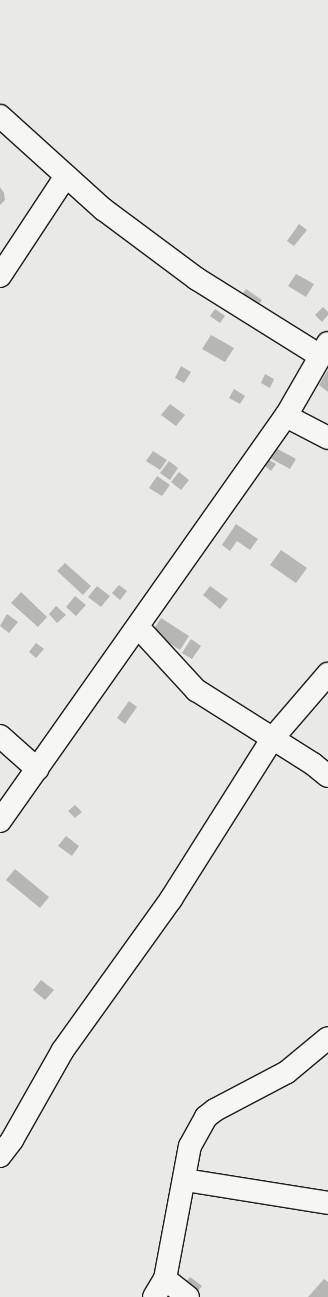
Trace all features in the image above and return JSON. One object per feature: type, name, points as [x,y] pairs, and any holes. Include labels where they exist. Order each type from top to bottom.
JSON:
[{"type":"street","points":[[0,116],[103,209],[197,279],[324,349],[286,416],[0,821]]},
{"type":"street","points":[[0,276],[66,176]]},
{"type":"street","points":[[286,416],[328,438]]},
{"type":"street","points":[[138,627],[196,690],[313,764],[328,776]]},
{"type":"street","points":[[0,1156],[12,1140],[63,1050],[171,899],[272,739],[328,674]]},
{"type":"street","points":[[0,736],[37,769]]},
{"type":"street","points":[[188,1297],[159,1288],[185,1180],[190,1146],[206,1117],[215,1110],[287,1072],[328,1038]]},
{"type":"street","points":[[185,1180],[328,1203]]},
{"type":"building","points":[[0,187],[4,193],[5,200],[0,205]]},
{"type":"building","points":[[299,224],[307,230],[294,246],[287,241]]},
{"type":"building","points":[[296,274],[314,284],[306,297],[288,286]]},
{"type":"building","points":[[246,289],[262,300],[254,311],[238,300]]},
{"type":"building","points":[[323,307],[328,312],[328,315],[322,322],[315,315]]},
{"type":"building","points":[[215,309],[225,316],[220,323],[210,316]]},
{"type":"building","points":[[211,335],[234,348],[225,362],[202,349]]},
{"type":"building","points":[[181,366],[191,372],[184,383],[175,378]]},
{"type":"building","points":[[328,370],[328,392],[319,385]]},
{"type":"building","points":[[265,374],[274,379],[270,388],[261,383]]},
{"type":"building","points":[[234,389],[245,396],[240,404],[229,398]]},
{"type":"building","points":[[170,404],[185,415],[176,426],[161,415]]},
{"type":"building","points":[[276,448],[296,459],[290,469],[270,458]]},
{"type":"building","points":[[153,451],[167,460],[160,470],[146,461]]},
{"type":"building","points":[[268,459],[276,464],[271,471],[264,465]]},
{"type":"building","points":[[169,461],[178,468],[170,480],[160,473]]},
{"type":"building","points":[[179,472],[189,480],[181,490],[171,482]]},
{"type":"building","points":[[157,476],[170,485],[162,496],[149,488]]},
{"type":"building","points":[[236,524],[258,539],[250,550],[237,541],[230,551],[222,545]]},
{"type":"building","points":[[281,550],[307,568],[296,583],[270,565]]},
{"type":"building","points":[[65,563],[91,586],[83,595],[57,571]]},
{"type":"building","points":[[119,585],[127,591],[120,600],[112,593]]},
{"type":"building","points":[[97,586],[110,596],[101,607],[88,597]]},
{"type":"building","points":[[210,586],[228,599],[220,609],[203,595]]},
{"type":"building","points":[[21,592],[47,617],[38,627],[11,603]]},
{"type":"building","points":[[75,596],[86,605],[76,616],[66,607]]},
{"type":"building","points":[[56,606],[66,615],[57,623],[49,614]]},
{"type":"building","points":[[7,614],[18,622],[9,633],[0,626]]},
{"type":"building","points":[[161,618],[189,636],[180,650],[152,632]]},
{"type":"building","points":[[191,639],[201,646],[192,659],[182,653]]},
{"type":"building","points":[[36,643],[44,649],[36,658],[29,652]]},
{"type":"building","points":[[129,701],[137,707],[125,724],[117,718]]},
{"type":"building","points":[[75,805],[82,812],[75,818],[68,811]]},
{"type":"building","points":[[66,836],[79,846],[72,856],[58,846]]},
{"type":"building","points":[[15,869],[49,897],[40,908],[6,880]]},
{"type":"building","points":[[41,980],[54,990],[45,1000],[33,990]]},
{"type":"building","points":[[190,1277],[202,1286],[193,1297],[173,1297]]},
{"type":"building","points":[[324,1279],[328,1282],[328,1297],[308,1297]]}]
